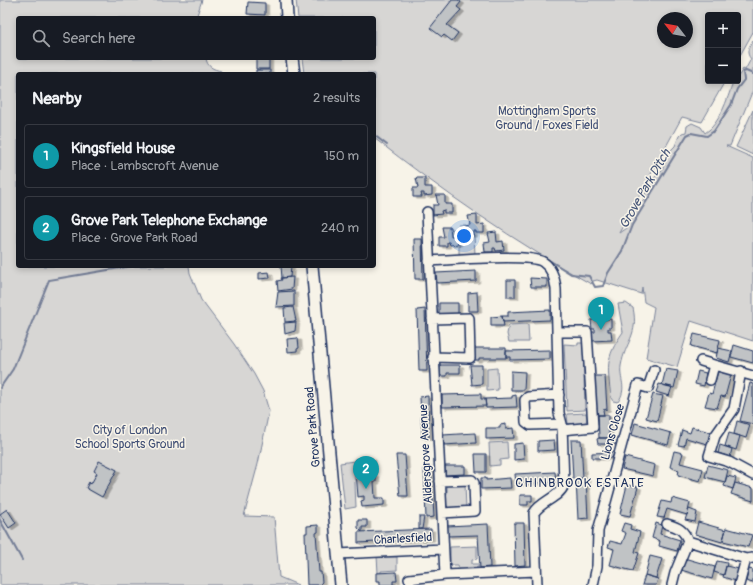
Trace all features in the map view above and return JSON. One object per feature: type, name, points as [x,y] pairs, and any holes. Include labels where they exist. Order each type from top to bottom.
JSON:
[{"type":"main road","points":[[286,0],[288,16]]},
{"type":"main road","points":[[292,60],[294,72]]},
{"type":"main road","name":"Grove Park Road","points":[[312,268],[341,585]]},
{"type":"street","name":"Aldersgrove Avenue","points":[[427,212],[443,549]]},
{"type":"street","points":[[430,261],[509,258],[538,259],[543,262],[552,272],[555,283],[559,413],[562,427],[564,485],[560,492],[536,510],[533,517],[537,585]]},
{"type":"street","points":[[432,319],[468,318],[470,358],[433,357]]},
{"type":"street","points":[[557,332],[586,332],[593,427],[530,425],[526,422],[525,400],[528,397],[559,395]]},
{"type":"street","points":[[701,361],[741,371],[753,376]]},
{"type":"street","points":[[710,380],[714,365]]},
{"type":"street","name":"Lions Close","points":[[593,585],[597,566],[598,531],[638,384],[648,388],[654,370]]},
{"type":"street","points":[[741,371],[734,409],[715,436],[709,456],[729,462],[753,475]]},
{"type":"street","points":[[440,481],[472,480],[474,483],[475,511],[442,513]]},
{"type":"street","points":[[666,524],[678,528],[686,534],[688,541],[675,573],[672,585]]},
{"type":"street","points":[[688,541],[749,559],[739,585]]},
{"type":"street","name":"Charlesfield","points":[[338,554],[443,549],[445,575]]},
{"type":"street","points":[[409,579],[445,575],[536,571]]},
{"type":"green space","name":"City of London School Sports Ground","points":[[0,0],[202,0],[197,16],[16,16],[16,60],[207,60],[209,66],[221,72],[16,72],[16,268],[189,268],[201,300],[234,344],[254,374],[263,391],[269,411],[258,464],[244,516],[274,517],[279,577],[298,585],[0,585]]},
{"type":"green space","name":"Mottingham Sports Ground / Foxes Field","points":[[296,0],[753,0],[753,32],[741,54],[741,12],[705,12],[705,84],[723,84],[702,122],[682,117],[619,233],[629,226],[633,209],[644,200],[648,183],[662,171],[669,152],[675,146],[679,136],[686,132],[687,126],[692,123],[701,127],[705,133],[715,124],[733,84],[741,84],[741,72],[743,69],[745,70],[751,59],[748,52],[753,40],[753,90],[730,146],[726,146],[753,158],[753,341],[691,321],[677,367],[646,358],[654,307],[644,302],[642,287],[641,294],[597,280],[593,281],[591,284],[507,234],[480,216],[376,140],[376,72],[304,72],[302,60],[376,60],[376,16],[298,16]]},
{"type":"green space","points":[[753,110],[753,155],[736,147]]},
{"type":"green space","points":[[459,225],[465,225],[466,235],[474,235],[475,254],[459,254]]},
{"type":"green space","points":[[626,303],[633,308],[634,325],[621,366],[623,388],[618,402],[613,401],[611,398],[608,371],[613,349],[623,332],[618,304]]},
{"type":"green space","points":[[528,324],[529,342],[509,342],[507,334],[509,325]]},
{"type":"green space","points":[[578,343],[583,343],[585,410],[567,411],[564,344],[578,345]]},
{"type":"green space","points":[[497,368],[498,390],[487,391],[487,369]]},
{"type":"green space","points":[[586,413],[587,419],[585,424],[568,424],[567,414]]},
{"type":"green space","points":[[507,442],[508,459],[500,460],[500,465],[490,466],[489,443]]},
{"type":"green space","points":[[354,461],[356,507],[345,509],[340,463]]},
{"type":"green space","points":[[447,483],[465,483],[466,510],[448,510],[445,498],[447,493]]},
{"type":"green space","points":[[477,546],[477,559],[472,560],[472,564],[479,564],[479,567],[459,568],[458,565],[450,565],[450,547]]},
{"type":"green space","points":[[377,556],[397,557],[397,570],[381,571],[381,573],[378,573]]},
{"type":"building","points":[[452,0],[458,0],[461,2],[457,7],[461,10],[447,25],[458,33],[452,41],[444,35],[442,37],[430,28]]},
{"type":"building","points":[[248,2],[265,3],[265,15],[247,14]]},
{"type":"building","points":[[256,60],[269,60],[269,69],[256,69]]},
{"type":"building","points":[[256,70],[270,70],[270,72],[256,72]]},
{"type":"building","points":[[416,178],[425,178],[425,187],[432,187],[432,195],[424,196],[424,193],[421,193],[422,197],[413,197],[413,188],[418,188]]},
{"type":"building","points":[[436,195],[445,195],[445,204],[452,204],[452,213],[444,213],[444,210],[441,211],[442,214],[433,215],[433,205],[438,205]]},
{"type":"building","points":[[477,215],[477,225],[484,224],[484,233],[476,233],[476,231],[474,231],[474,235],[465,235],[465,226],[470,225],[468,216]]},
{"type":"building","points":[[442,227],[450,227],[451,236],[457,236],[458,244],[450,245],[449,242],[447,242],[447,246],[439,246],[439,237],[444,237]]},
{"type":"building","points":[[496,232],[497,242],[503,241],[504,250],[496,251],[495,248],[493,248],[493,252],[485,252],[484,243],[490,242],[488,233]]},
{"type":"building","points":[[414,239],[422,239],[423,279],[415,279]]},
{"type":"building","points":[[281,268],[291,268],[290,277],[282,278]]},
{"type":"building","points":[[476,271],[476,281],[437,283],[436,273]]},
{"type":"building","points":[[269,272],[270,278],[259,279],[259,273]]},
{"type":"building","points":[[293,277],[292,289],[278,291],[277,281],[282,280],[281,278]]},
{"type":"building","points":[[530,278],[547,279],[547,287],[531,287]]},
{"type":"building","points":[[507,280],[515,280],[515,297],[507,297]]},
{"type":"building","points":[[294,291],[294,306],[276,307],[278,292]]},
{"type":"building","points":[[477,292],[478,311],[468,311],[468,293]]},
{"type":"building","points":[[439,303],[458,303],[458,315],[439,315]]},
{"type":"building","points":[[293,307],[296,321],[285,322],[284,308]]},
{"type":"building","points":[[425,309],[427,371],[419,371],[417,310]]},
{"type":"building","points":[[550,310],[550,320],[503,322],[502,316],[508,316],[508,312]]},
{"type":"building","points":[[502,316],[504,326],[491,326],[491,317]]},
{"type":"building","points":[[611,319],[611,328],[608,328],[608,331],[611,331],[612,340],[592,341],[591,332],[595,332],[595,329],[592,329],[591,320]]},
{"type":"building","points":[[296,322],[295,331],[285,334],[284,323]]},
{"type":"building","points":[[694,334],[720,340],[717,353],[691,346]]},
{"type":"building","points":[[298,338],[299,348],[297,351],[288,352],[287,339]]},
{"type":"building","points":[[734,345],[753,351],[753,363],[731,357]]},
{"type":"building","points":[[474,348],[506,348],[506,358],[479,358],[479,360],[474,360]]},
{"type":"building","points":[[718,348],[732,351],[729,362],[716,358]]},
{"type":"building","points":[[550,350],[550,359],[510,360],[510,357],[506,357],[506,351]]},
{"type":"building","points":[[440,365],[460,365],[460,373],[447,373],[447,376],[440,376]]},
{"type":"building","points":[[470,365],[482,365],[482,384],[472,385]]},
{"type":"building","points":[[666,369],[678,371],[674,388],[662,385]]},
{"type":"building","points":[[511,371],[525,372],[524,390],[511,390]]},
{"type":"building","points":[[698,371],[706,373],[704,386],[695,384]]},
{"type":"building","points":[[718,371],[731,375],[725,397],[721,396],[717,408],[705,406],[709,393],[712,394]]},
{"type":"building","points":[[594,376],[605,376],[607,409],[603,410],[604,415],[596,415]]},
{"type":"building","points":[[750,383],[753,384],[753,424],[740,421]]},
{"type":"building","points":[[659,384],[672,387],[669,396],[656,392]]},
{"type":"building","points":[[481,394],[481,399],[485,399],[486,406],[442,407],[442,395]]},
{"type":"building","points":[[653,394],[663,396],[657,421],[646,418]]},
{"type":"building","points":[[516,395],[517,407],[486,408],[485,399],[512,398],[512,396]]},
{"type":"building","points":[[428,396],[429,437],[422,438],[420,397]]},
{"type":"building","points":[[598,415],[609,415],[609,438],[599,438]]},
{"type":"building","points":[[737,421],[750,425],[746,438],[734,434]]},
{"type":"building","points":[[635,423],[671,433],[668,445],[632,435]]},
{"type":"building","points":[[506,424],[506,429],[513,428],[514,438],[486,439],[486,428],[500,428],[500,425]]},
{"type":"building","points":[[692,427],[710,432],[707,444],[686,438],[684,446],[678,445],[682,430],[690,433]]},
{"type":"building","points":[[475,433],[476,443],[444,445],[443,435]]},
{"type":"building","points":[[729,433],[740,436],[736,450],[725,446]]},
{"type":"building","points":[[619,438],[617,444],[598,444],[597,439]]},
{"type":"building","points":[[554,440],[555,450],[538,451],[538,441]]},
{"type":"building","points":[[571,440],[581,440],[583,478],[573,479]]},
{"type":"building","points":[[523,443],[524,459],[514,460],[514,444]]},
{"type":"building","points":[[720,445],[732,449],[730,457],[718,453]]},
{"type":"building","points":[[674,451],[683,453],[680,463],[703,469],[700,481],[678,475],[679,470],[670,467]]},
{"type":"building","points":[[615,452],[612,458],[592,458],[592,453]]},
{"type":"building","points":[[475,454],[486,454],[486,472],[476,472]]},
{"type":"building","points":[[396,455],[405,455],[408,496],[400,496]]},
{"type":"building","points":[[625,457],[655,465],[653,476],[622,469]]},
{"type":"building","points":[[372,458],[373,475],[376,475],[376,482],[374,482],[375,498],[384,498],[384,505],[362,507],[361,501],[364,500],[364,496],[358,497],[355,459]]},
{"type":"building","points":[[99,461],[117,470],[102,497],[86,488],[89,482],[91,484],[97,473],[94,471]]},
{"type":"building","points":[[708,465],[728,470],[725,482],[705,477]]},
{"type":"building","points":[[445,466],[465,466],[465,474],[445,475]]},
{"type":"building","points":[[431,467],[434,517],[426,518],[424,468]]},
{"type":"building","points":[[555,472],[556,482],[516,484],[515,474]]},
{"type":"building","points":[[727,476],[736,478],[733,489],[724,486]]},
{"type":"building","points":[[481,478],[486,478],[486,480],[510,478],[511,488],[481,489]]},
{"type":"building","points":[[586,478],[588,518],[578,519],[576,479]]},
{"type":"building","points":[[735,483],[753,488],[753,501],[731,494]]},
{"type":"building","points":[[627,485],[638,487],[630,516],[620,514]]},
{"type":"building","points":[[520,495],[532,495],[532,501],[528,501],[528,505],[520,505]]},
{"type":"building","points":[[672,498],[690,503],[687,515],[667,509],[664,518],[657,517],[662,501],[671,503]]},
{"type":"building","points":[[7,509],[16,523],[9,528],[0,514]]},
{"type":"building","points":[[689,509],[697,512],[695,522],[685,520]]},
{"type":"building","points":[[419,517],[424,517],[422,529],[419,529]]},
{"type":"building","points":[[358,520],[367,520],[367,527],[362,527],[362,532],[358,528]]},
{"type":"building","points":[[698,522],[726,530],[722,542],[695,534]]},
{"type":"building","points":[[514,523],[524,523],[525,565],[515,566]]},
{"type":"building","points":[[624,523],[631,525],[630,529],[640,532],[635,552],[639,553],[633,571],[610,565],[614,549],[608,547],[610,541],[622,544],[626,533],[621,531]]},
{"type":"building","points":[[656,523],[662,525],[660,534],[680,540],[677,551],[659,546],[660,541],[652,538]]},
{"type":"building","points":[[488,524],[490,567],[480,568],[478,535],[447,536],[447,526]]},
{"type":"building","points":[[318,525],[318,532],[316,533],[319,572],[321,572],[322,582],[319,585],[307,585],[305,533],[307,533],[307,526]]},
{"type":"building","points":[[726,528],[752,535],[748,547],[723,541]]},
{"type":"building","points":[[431,529],[431,539],[358,543],[358,532]]},
{"type":"building","points":[[650,556],[662,559],[656,578],[645,575]]},
{"type":"building","points":[[684,558],[715,567],[712,579],[681,570]]},
{"type":"building","points":[[717,561],[727,563],[724,575],[714,572]]},
{"type":"building","points":[[726,566],[739,569],[736,581],[723,577]]},
{"type":"building","points":[[749,569],[753,570],[753,583],[746,581]]},
{"type":"building","points":[[396,572],[397,581],[393,581],[393,585],[380,585],[380,581],[376,581],[376,573]]},
{"type":"building","points":[[645,575],[658,579],[656,585],[642,585]]},
{"type":"waterway","name":"Grove Park Ditch","points":[[544,257],[571,274],[589,276],[595,287],[603,286],[608,273],[622,251],[632,225],[687,135],[691,133],[707,136],[714,131],[731,105],[737,89],[744,80],[743,72],[746,71],[753,74]]},
{"type":"waterway","name":"Grove Park Ditch","points":[[376,137],[387,145]]},
{"type":"waterway","name":"Grove Park Ditch","points":[[0,388],[13,369],[49,280],[120,268]]},
{"type":"waterway","name":"Grove Park Ditch","points":[[0,520],[22,560]]},
{"type":"place","name":"Kingsfield House","points":[[601,330]]},
{"type":"place","name":"Grove Park Telephone Exchange","points":[[366,489]]},
{"type":"district","name":"CHINBROOK ESTATE","points":[[580,483]]}]
